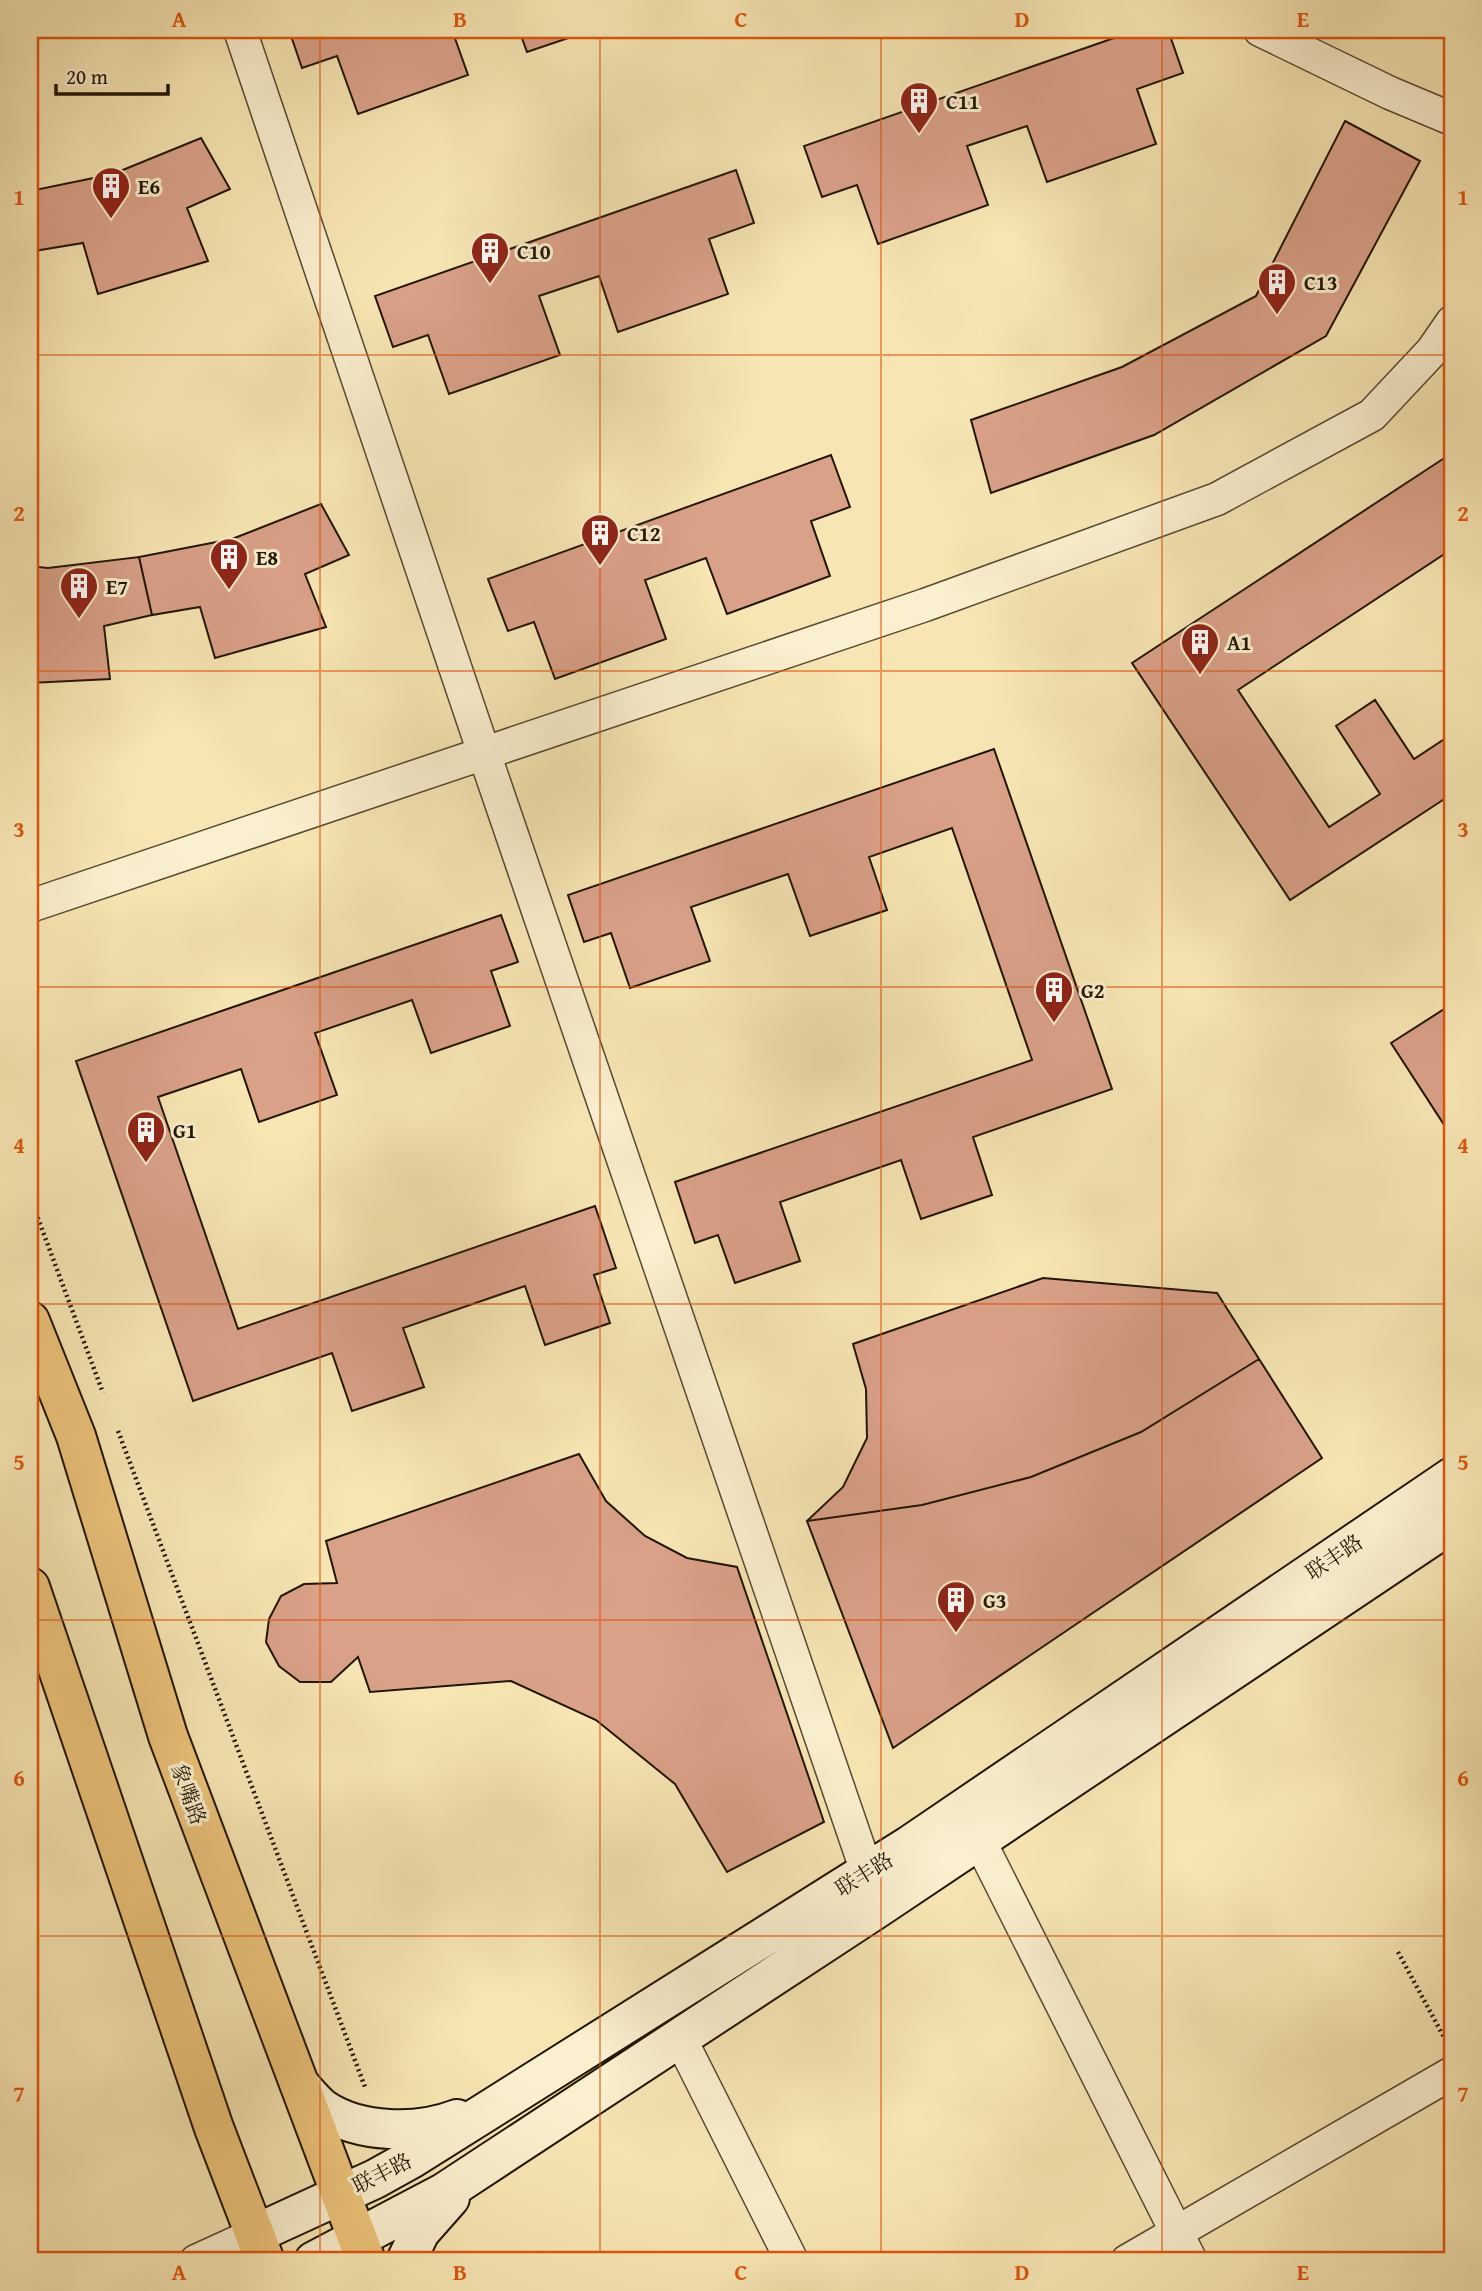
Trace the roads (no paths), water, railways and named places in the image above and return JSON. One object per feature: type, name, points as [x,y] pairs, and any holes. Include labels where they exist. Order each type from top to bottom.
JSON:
[{"type":"main road","name":"象嘴路","points":[[30,1321],[76,1436],[168,1736],[361,2251]]},
{"type":"main road","name":"联丰路","points":[[259,2248],[340,2194],[375,2179],[867,1872],[1452,1477]]},
{"type":"main road","name":"联丰路","points":[[314,2261],[361,2251],[445,2192],[979,1840],[1452,1523]]},
{"type":"main road","points":[[30,1587],[209,2115],[259,2248]]},
{"type":"main road","points":[[300,2085],[322,2109],[344,2119],[380,2126],[427,2128],[502,2101]]},
{"type":"main road","points":[[406,2261],[420,2232],[483,2167]]},
{"type":"street","points":[[240,30],[484,754],[867,1872]]},
{"type":"street","points":[[1260,30],[1390,93],[1452,119]]},
{"type":"street","points":[[30,906],[925,605],[1217,499],[1371,415],[1432,351],[1452,322]]},
{"type":"street","points":[[979,1840],[1191,2261]]},
{"type":"street","points":[[680,2038],[792,2261]]},
{"type":"street","points":[[1127,2261],[1452,2073]]},
{"type":"street","points":[[196,2261],[259,2248]]},
{"type":"place","name":"C11","points":[[919,135]]},
{"type":"place","name":"E6","points":[[111,220]]},
{"type":"place","name":"C10","points":[[490,285]]},
{"type":"place","name":"C13","points":[[1277,316]]},
{"type":"place","name":"C12","points":[[600,567]]},
{"type":"place","name":"E8","points":[[229,591]]},
{"type":"place","name":"E7","points":[[79,620]]},
{"type":"place","name":"A1","points":[[1200,676]]},
{"type":"place","name":"G2","points":[[1054,1024]]},
{"type":"place","name":"G1","points":[[146,1164]]},
{"type":"place","name":"G3","points":[[956,1634]]}]
